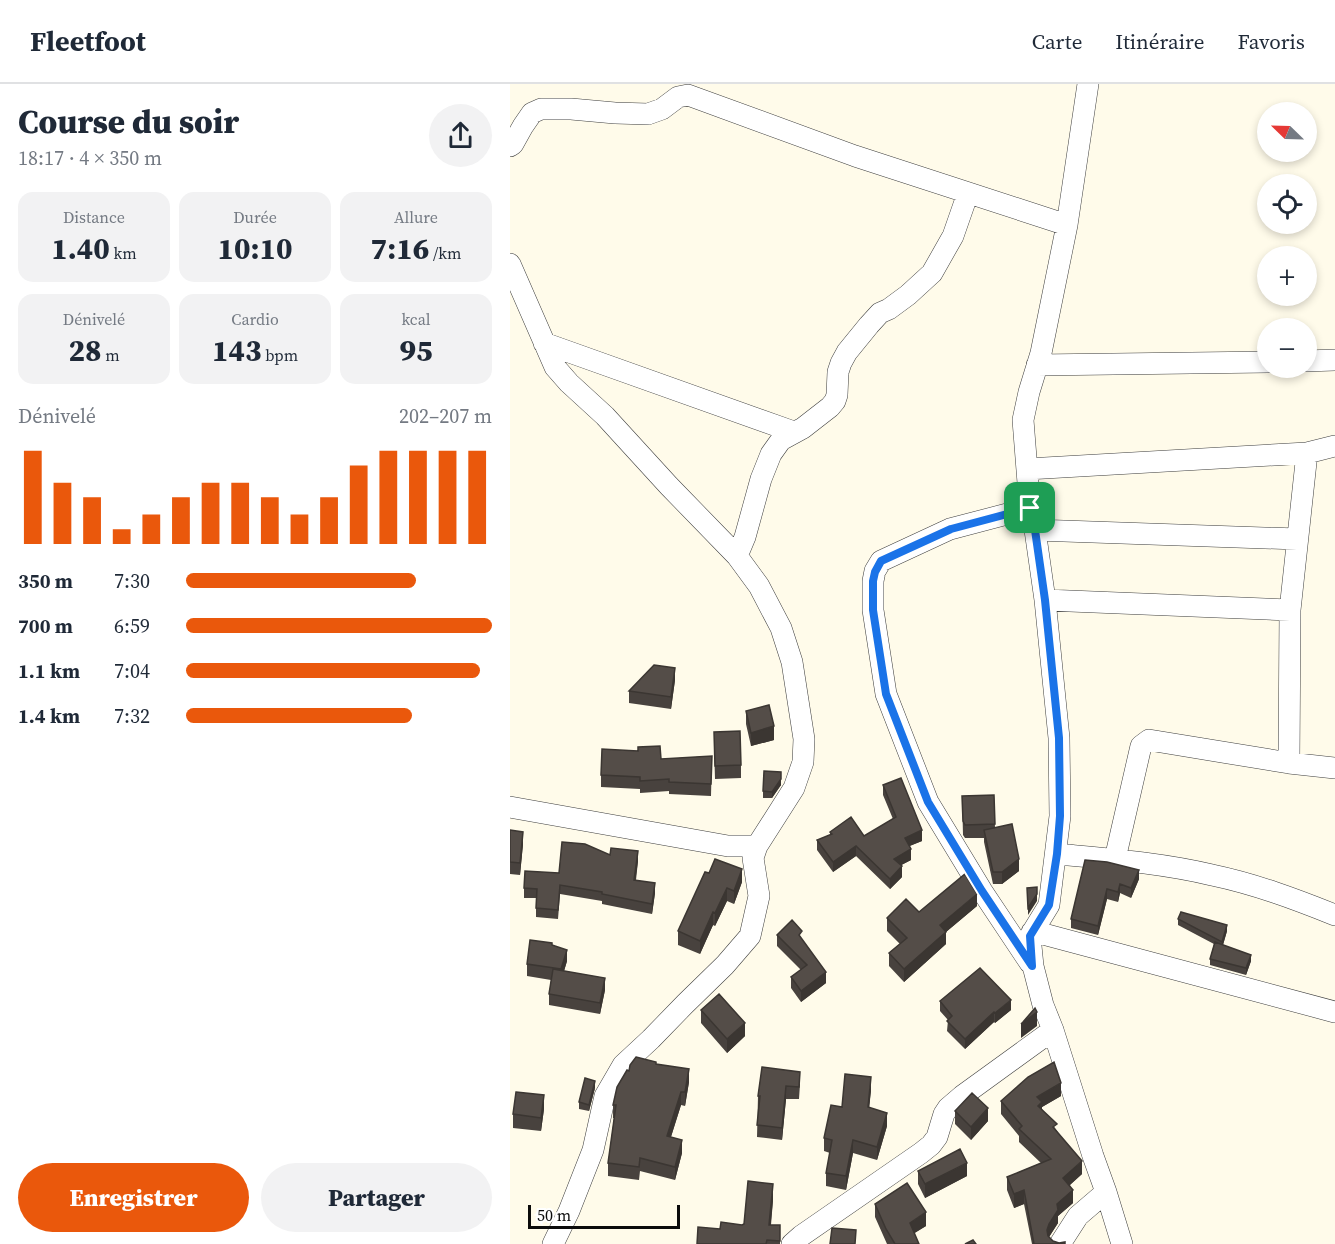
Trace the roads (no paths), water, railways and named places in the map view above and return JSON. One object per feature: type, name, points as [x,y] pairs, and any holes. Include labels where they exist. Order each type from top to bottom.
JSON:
[{"type":"street","points":[[1088,84],[1067,225],[1041,353],[1023,420],[1030,508],[1045,600],[1059,738],[1060,816],[1057,854],[1049,905],[1030,936],[1032,966],[1043,1005],[1053,1029],[1122,1244]]},
{"type":"street","points":[[510,146],[532,113],[541,109],[648,114],[663,109],[678,97],[688,95],[855,156],[1067,225]]},
{"type":"street","points":[[737,556],[746,537],[761,479],[771,454],[781,440],[814,420],[830,407],[837,395],[838,372],[847,352],[880,313],[908,295],[932,273],[953,236],[968,193]]},
{"type":"street","points":[[510,264],[555,367],[605,416],[737,556],[759,586],[781,628],[792,662],[804,740],[803,762],[794,788],[757,846],[753,858],[759,897],[750,936],[725,965],[623,1065],[605,1096],[592,1150],[553,1244]]},
{"type":"street","points":[[544,343],[794,432]]},
{"type":"street","points":[[1317,361],[1335,360]]},
{"type":"street","points":[[1037,365],[1257,362]]},
{"type":"street","points":[[1027,469],[1307,453],[1335,446]]},
{"type":"street","points":[[1289,763],[1290,610],[1307,453]]},
{"type":"street","points":[[1030,508],[951,529],[881,561],[873,581],[873,610],[886,694],[928,802],[982,891],[1032,966]]},
{"type":"street","points":[[1035,530],[1298,539]]},
{"type":"street","points":[[1045,600],[1290,610]]},
{"type":"street","points":[[1115,859],[1138,756],[1141,746],[1149,740],[1289,763],[1335,768]]},
{"type":"street","points":[[510,807],[728,846],[757,846]]},
{"type":"street","points":[[1057,854],[1115,859],[1212,875],[1267,889],[1335,915]]},
{"type":"street","points":[[1032,932],[1168,966],[1335,1012]]},
{"type":"street","points":[[792,1244],[931,1145],[937,1137],[948,1108],[1053,1029]]},
{"type":"street","points":[[1060,1244],[1078,1216],[1106,1192]]}]
